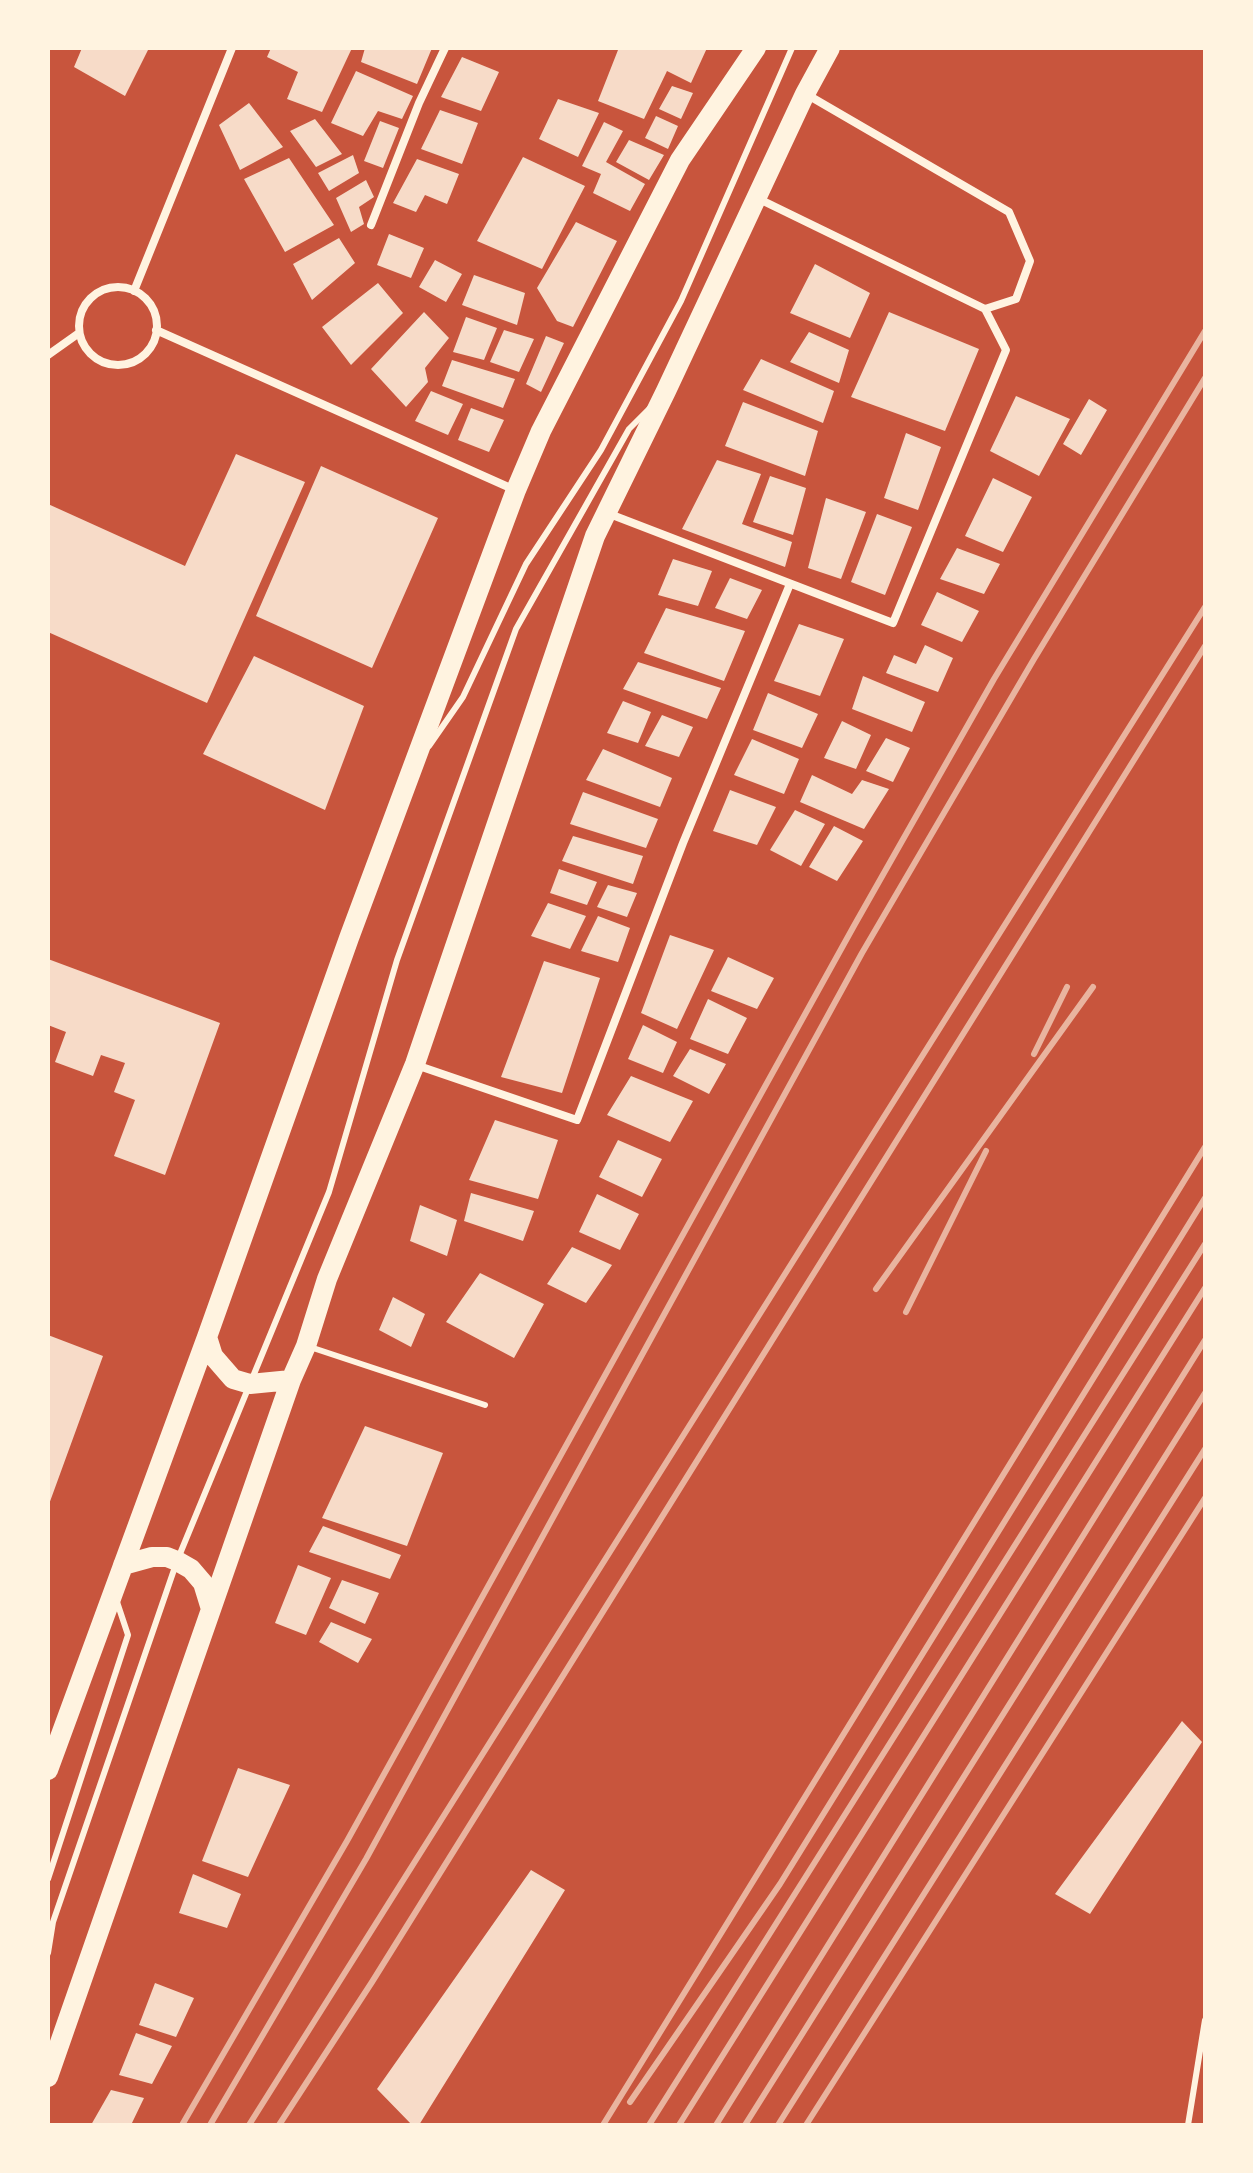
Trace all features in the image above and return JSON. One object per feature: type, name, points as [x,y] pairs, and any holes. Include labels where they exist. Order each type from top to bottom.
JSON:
[{"type":"main road","points":[[48,1770],[516,490],[554,404],[680,160],[756,48]]},
{"type":"main road","points":[[48,2077],[327,1279],[415,1064],[595,536],[805,94],[830,48]]},
{"type":"main road","points":[[207,1337],[220,1368],[233,1379],[250,1384],[291,1380]]},
{"type":"main road","points":[[123,1565],[152,1557],[177,1561],[191,1569],[203,1583],[211,1609]]},
{"type":"street","points":[[134,291],[232,48]]},
{"type":"street","points":[[371,225],[419,103],[445,48]]},
{"type":"street","points":[[805,94],[1009,212],[1030,261],[1016,299],[985,309]]},
{"type":"street","points":[[606,513],[893,623],[1006,350],[985,309],[756,197]]},
{"type":"street","points":[[110,288],[134,291],[152,307],[156,330],[153,342],[137,360],[113,365],[101,362],[83,345],[79,321],[89,300],[110,288]]},
{"type":"street","points":[[156,330],[516,490]]},
{"type":"street","points":[[48,355],[79,333]]},
{"type":"street","points":[[415,1064],[577,1120],[683,843],[790,584]]},
{"type":"lane","points":[[410,774],[463,697],[526,564],[601,450],[681,301],[792,48]]},
{"type":"lane","points":[[48,1953],[53,1922],[177,1561],[329,1192],[397,960],[516,629],[629,429],[666,391]]},
{"type":"lane","points":[[306,1346],[485,1405]]},
{"type":"lane","points":[[48,1879],[128,1635],[114,1591]]},
{"type":"lane","points":[[1188,2125],[1205,2020]]},
{"type":"building","points":[[82,48],[149,48],[125,96],[74,67]]},
{"type":"building","points":[[271,48],[352,48],[322,112],[287,99],[298,72],[267,57]]},
{"type":"building","points":[[365,48],[432,48],[417,84],[361,62]]},
{"type":"building","points":[[613,48],[707,48],[691,83],[667,71],[644,119],[598,101],[618,50]]},
{"type":"building","points":[[462,57],[499,72],[481,111],[441,97]]},
{"type":"building","points":[[356,71],[413,96],[402,119],[378,111],[363,136],[331,123]]},
{"type":"building","points":[[672,86],[693,93],[681,119],[659,109]]},
{"type":"building","points":[[558,99],[599,113],[578,157],[539,139]]},
{"type":"building","points":[[249,103],[283,147],[240,170],[219,125]]},
{"type":"building","points":[[440,110],[478,123],[462,164],[421,149]]},
{"type":"building","points":[[656,116],[678,126],[668,149],[645,138]]},
{"type":"building","points":[[315,119],[342,154],[316,167],[290,131]]},
{"type":"building","points":[[380,121],[399,128],[383,168],[364,161]]},
{"type":"building","points":[[604,122],[623,131],[606,162],[645,184],[630,211],[593,193],[601,174],[582,166]]},
{"type":"building","points":[[629,140],[664,155],[649,180],[616,162]]},
{"type":"building","points":[[353,155],[359,173],[329,191],[318,173]]},
{"type":"building","points":[[523,157],[585,186],[542,269],[477,241]]},
{"type":"building","points":[[289,158],[334,225],[285,252],[244,179]]},
{"type":"building","points":[[417,159],[459,174],[447,204],[425,195],[416,212],[393,203]]},
{"type":"building","points":[[366,180],[374,197],[359,207],[364,224],[351,232],[336,198]]},
{"type":"building","points":[[576,222],[617,241],[573,327],[557,321],[537,288]]},
{"type":"building","points":[[389,234],[424,248],[411,278],[377,265]]},
{"type":"building","points":[[339,238],[355,263],[312,300],[293,264]]},
{"type":"building","points":[[435,260],[462,274],[446,302],[419,287]]},
{"type":"building","points":[[815,264],[870,293],[850,338],[790,313]]},
{"type":"building","points":[[474,275],[525,293],[517,325],[462,305]]},
{"type":"building","points":[[378,283],[403,313],[351,365],[322,327]]},
{"type":"building","points":[[424,312],[449,338],[425,368],[428,382],[406,407],[371,369]]},
{"type":"building","points":[[889,312],[979,349],[945,431],[851,397]]},
{"type":"building","points":[[466,317],[497,328],[484,360],[453,352]]},
{"type":"building","points":[[504,330],[534,339],[519,372],[490,362]]},
{"type":"building","points":[[809,332],[849,350],[839,383],[790,362]]},
{"type":"building","points":[[546,336],[564,343],[541,392],[526,384]]},
{"type":"building","points":[[761,359],[834,391],[823,423],[743,390]]},
{"type":"building","points":[[452,360],[515,379],[503,408],[442,386]]},
{"type":"building","points":[[431,391],[463,404],[448,435],[415,421]]},
{"type":"building","points":[[1016,396],[1070,419],[1039,476],[990,451]]},
{"type":"building","points":[[1089,399],[1107,410],[1081,455],[1063,444]]},
{"type":"building","points":[[743,402],[818,431],[805,476],[725,446]]},
{"type":"building","points":[[471,408],[504,420],[489,452],[458,440]]},
{"type":"building","points":[[906,433],[941,447],[918,510],[884,498]]},
{"type":"building","points":[[236,454],[305,482],[207,703],[48,632],[48,504],[185,566]]},
{"type":"building","points":[[717,460],[761,474],[742,524],[792,542],[785,567],[682,529]]},
{"type":"building","points":[[321,466],[438,518],[372,668],[256,616]]},
{"type":"building","points":[[770,476],[806,488],[793,535],[753,522]]},
{"type":"building","points":[[993,478],[1032,497],[1003,552],[965,536]]},
{"type":"building","points":[[826,498],[866,512],[841,579],[808,568]]},
{"type":"building","points":[[877,514],[912,527],[885,595],[851,582]]},
{"type":"building","points":[[957,548],[1000,564],[984,594],[940,579]]},
{"type":"building","points":[[673,559],[712,571],[698,606],[658,595]]},
{"type":"building","points":[[730,578],[762,590],[747,619],[715,608]]},
{"type":"building","points":[[937,592],[979,611],[962,642],[921,625]]},
{"type":"building","points":[[666,608],[745,631],[724,681],[644,653]]},
{"type":"building","points":[[799,624],[844,639],[820,696],[774,681]]},
{"type":"building","points":[[925,645],[953,658],[938,692],[886,673],[894,655],[916,664]]},
{"type":"building","points":[[254,656],[364,706],[325,810],[203,754]]},
{"type":"building","points":[[638,662],[721,688],[707,719],[623,689]]},
{"type":"building","points":[[863,676],[925,702],[912,732],[852,709]]},
{"type":"building","points":[[768,693],[818,714],[802,748],[753,730]]},
{"type":"building","points":[[623,701],[651,712],[638,743],[607,733]]},
{"type":"building","points":[[662,715],[693,727],[679,757],[645,746]]},
{"type":"building","points":[[842,721],[871,735],[856,769],[824,758]]},
{"type":"building","points":[[886,738],[910,748],[893,782],[866,771]]},
{"type":"building","points":[[752,739],[799,759],[784,794],[734,775]]},
{"type":"building","points":[[603,749],[672,778],[660,807],[586,780]]},
{"type":"building","points":[[812,775],[852,794],[862,780],[889,789],[864,829],[800,802]]},
{"type":"building","points":[[730,790],[776,807],[757,845],[713,831]]},
{"type":"building","points":[[583,792],[658,819],[646,848],[570,824]]},
{"type":"building","points":[[795,810],[825,824],[801,866],[770,850]]},
{"type":"building","points":[[834,826],[863,841],[837,881],[809,867]]},
{"type":"building","points":[[573,836],[643,856],[633,884],[562,861]]},
{"type":"building","points":[[559,869],[597,882],[587,905],[550,893]]},
{"type":"building","points":[[608,885],[637,893],[627,917],[597,907]]},
{"type":"building","points":[[548,903],[586,916],[570,949],[531,936]]},
{"type":"building","points":[[598,916],[630,928],[618,962],[581,951]]},
{"type":"building","points":[[670,935],[714,950],[677,1029],[641,1013]]},
{"type":"building","points":[[728,957],[774,978],[757,1009],[711,991]]},
{"type":"building","points":[[48,959],[220,1023],[165,1175],[114,1156],[135,1100],[114,1092],[125,1063],[101,1055],[93,1076],[55,1062],[66,1032],[48,1025]]},
{"type":"building","points":[[544,961],[600,978],[562,1093],[501,1077]]},
{"type":"building","points":[[708,999],[747,1018],[728,1054],[690,1039]]},
{"type":"building","points":[[643,1025],[677,1042],[663,1073],[628,1059]]},
{"type":"building","points":[[690,1049],[726,1064],[709,1094],[673,1076]]},
{"type":"building","points":[[631,1076],[693,1101],[670,1142],[607,1115]]},
{"type":"building","points":[[495,1120],[558,1140],[538,1199],[469,1180]]},
{"type":"building","points":[[618,1140],[662,1159],[642,1197],[599,1177]]},
{"type":"building","points":[[471,1193],[534,1211],[523,1241],[464,1221]]},
{"type":"building","points":[[597,1194],[639,1214],[620,1250],[579,1232]]},
{"type":"building","points":[[420,1205],[457,1220],[447,1256],[410,1241]]},
{"type":"building","points":[[572,1247],[612,1265],[586,1303],[547,1284]]},
{"type":"building","points":[[480,1273],[544,1304],[514,1358],[446,1322]]},
{"type":"building","points":[[393,1297],[425,1314],[411,1347],[379,1330]]},
{"type":"building","points":[[48,1335],[103,1356],[48,1507]]},
{"type":"building","points":[[365,1426],[443,1453],[407,1546],[322,1518]]},
{"type":"building","points":[[323,1526],[401,1555],[390,1579],[309,1552]]},
{"type":"building","points":[[298,1565],[331,1578],[306,1635],[275,1623]]},
{"type":"building","points":[[342,1580],[379,1593],[365,1624],[329,1608]]},
{"type":"building","points":[[331,1622],[372,1639],[358,1663],[319,1642]]},
{"type":"building","points":[[1182,1721],[1202,1742],[1090,1914],[1055,1894]]},
{"type":"building","points":[[238,1768],[290,1785],[248,1877],[202,1861]]},
{"type":"building","points":[[531,1870],[565,1890],[419,2125],[412,2125],[377,2089]]},
{"type":"building","points":[[193,1874],[241,1894],[227,1928],[179,1913]]},
{"type":"building","points":[[155,1983],[194,1998],[176,2037],[139,2025]]},
{"type":"building","points":[[136,2033],[172,2046],[152,2084],[119,2075]]},
{"type":"building","points":[[111,2090],[144,2098],[131,2125],[91,2125]]},
{"type":"railway","points":[[182,2125],[347,1841],[994,679],[1205,331]]},
{"type":"railway","points":[[210,2125],[366,1859],[862,953],[1034,659],[1205,378]]},
{"type":"railway","points":[[249,2125],[1205,607]]},
{"type":"railway","points":[[279,2125],[372,1982],[1205,646]]},
{"type":"railway","points":[[1034,1054],[1067,987]]},
{"type":"railway","points":[[876,1289],[1093,987]]},
{"type":"railway","points":[[603,2125],[1205,1147]]},
{"type":"railway","points":[[906,1312],[986,1151]]},
{"type":"railway","points":[[630,2102],[780,1884],[1205,1198]]},
{"type":"railway","points":[[649,2125],[1205,1244]]},
{"type":"railway","points":[[679,2125],[1205,1288]]},
{"type":"railway","points":[[716,2125],[1205,1340]]},
{"type":"railway","points":[[745,2125],[1205,1393]]},
{"type":"railway","points":[[778,2125],[1205,1449]]},
{"type":"railway","points":[[806,2125],[1205,1498]]}]
